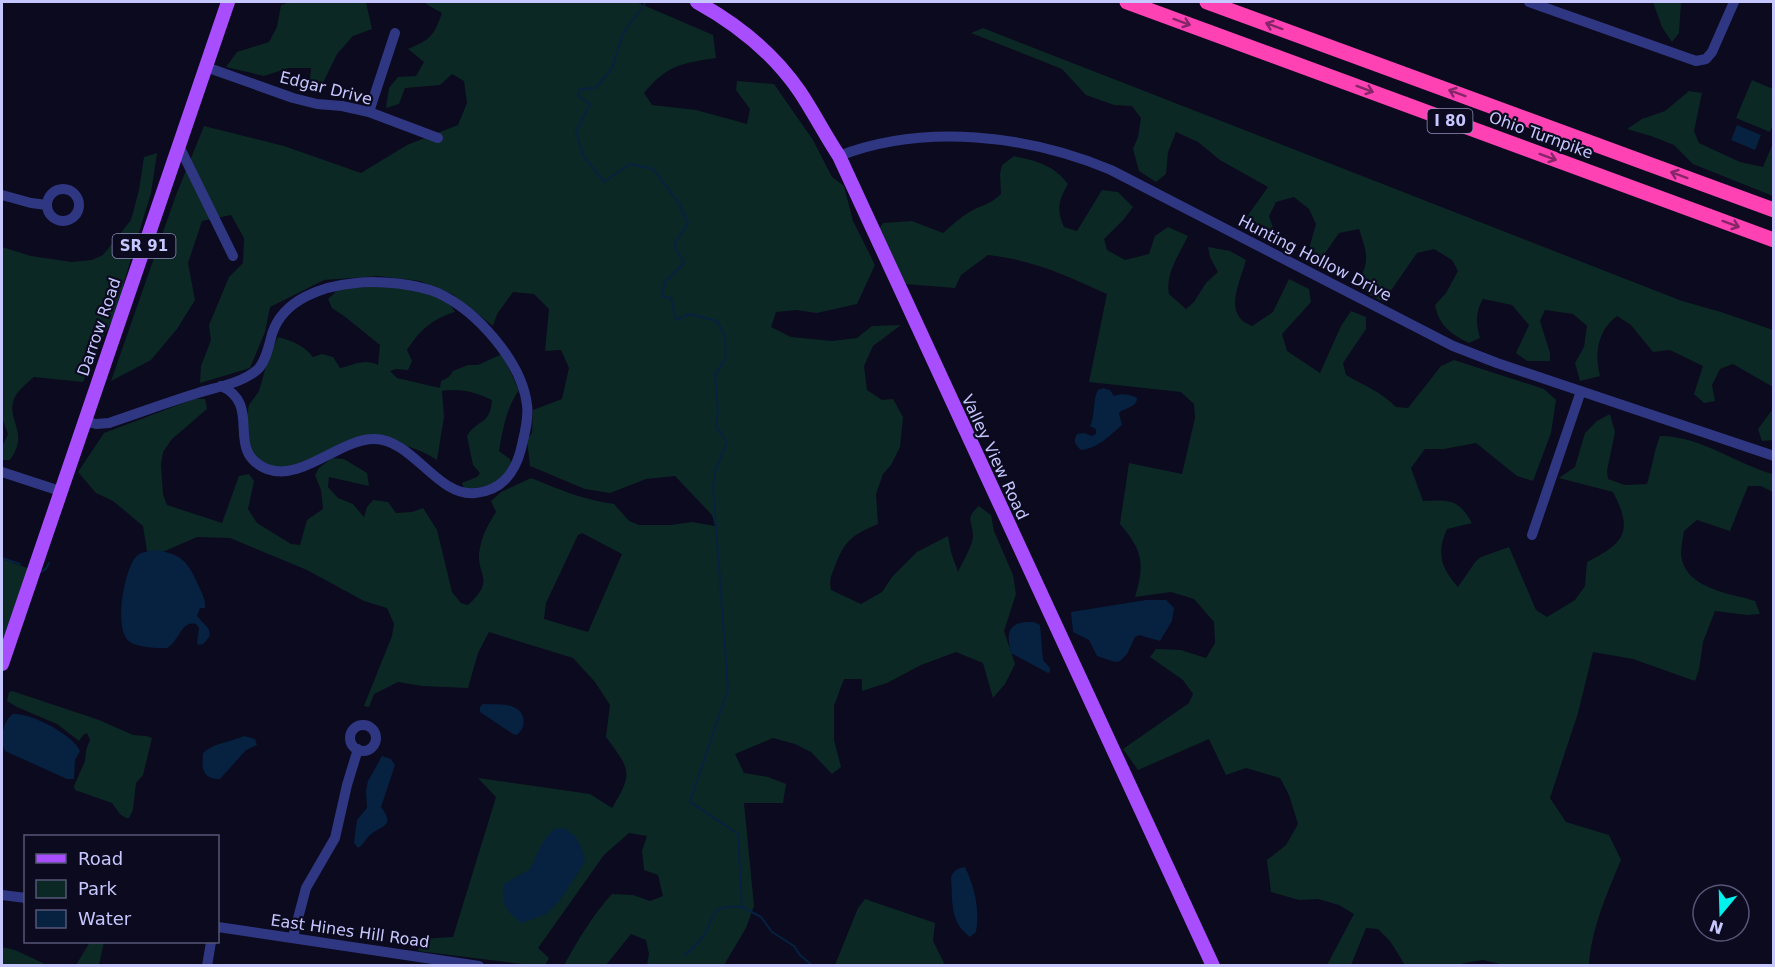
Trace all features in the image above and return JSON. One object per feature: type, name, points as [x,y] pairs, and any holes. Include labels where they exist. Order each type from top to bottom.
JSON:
[{"type":"highway","name":"Ohio Turnpike","points":[[1127,2],[1773,240]]},
{"type":"highway","name":"Ohio Turnpike","points":[[1207,2],[1773,210]]},
{"type":"main road","name":"Darrow Road","points":[[2,664],[228,2]]},
{"type":"main road","name":"Valley View Road","points":[[697,2],[740,29],[777,63],[799,91],[838,156],[1213,966]]},
{"type":"street","points":[[1529,2],[1696,61],[1706,59],[1712,52],[1734,2]]},
{"type":"street","points":[[369,112],[395,33]]},
{"type":"street","name":"Edgar Drive","points":[[206,68],[293,98],[369,112],[438,138]]},
{"type":"street","name":"Hunting Hollow Drive","points":[[838,156],[873,145],[910,139],[960,137],[1005,140],[1089,160],[1453,346],[1773,456]]},
{"type":"street","points":[[179,146],[233,256]]},
{"type":"street","points":[[2,195],[46,205]]},
{"type":"street","points":[[84,421],[96,424],[110,423],[221,386],[236,381],[258,369],[275,326],[284,314],[303,298],[339,285],[365,282],[426,289],[438,293],[468,313],[480,323],[507,356],[516,371],[528,407],[519,456],[507,479],[487,491],[464,493],[453,489],[398,446],[377,439],[356,443],[289,471],[277,472],[263,467],[252,457],[244,442],[242,433],[244,414],[240,400],[230,390],[221,386]]},
{"type":"street","points":[[1532,535],[1581,391]]},
{"type":"street","points":[[2,472],[60,491]]},
{"type":"street","points":[[293,938],[306,888],[335,838],[346,785],[358,750]]},
{"type":"street","points":[[2,895],[24,898]]},
{"type":"street","name":"East Hines Hill Road","points":[[219,927],[479,966]]},
{"type":"street","points":[[207,966],[211,943]]},
{"type":"green space","points":[[290,2],[366,2],[372,29],[353,36],[337,54],[318,93],[309,91],[311,68],[288,68],[264,76],[226,67],[237,52],[269,42],[277,27],[281,5]]},
{"type":"green space","points":[[426,2],[636,2],[713,35],[716,58],[684,64],[660,76],[644,93],[652,105],[696,110],[747,124],[750,109],[736,90],[737,81],[774,84],[813,140],[832,177],[844,186],[853,221],[875,265],[857,304],[817,313],[796,310],[776,312],[771,327],[791,337],[832,341],[857,338],[872,326],[901,325],[873,346],[864,366],[867,390],[882,400],[893,399],[903,417],[900,447],[891,465],[883,474],[876,494],[878,524],[856,535],[846,544],[831,575],[831,590],[861,604],[882,592],[892,577],[917,552],[948,536],[958,572],[973,540],[970,520],[974,510],[979,506],[991,515],[994,531],[1013,575],[1016,594],[1004,631],[1015,664],[1005,684],[993,698],[983,663],[956,652],[921,665],[887,683],[862,691],[862,679],[844,679],[834,706],[834,740],[841,767],[832,774],[811,752],[795,744],[773,738],[735,754],[744,773],[768,777],[786,784],[783,803],[744,803],[754,906],[746,928],[724,965],[647,965],[649,954],[646,940],[631,934],[606,965],[564,965],[580,937],[612,894],[633,895],[650,901],[663,896],[658,875],[644,870],[642,851],[647,836],[629,833],[604,855],[538,948],[549,958],[545,965],[418,951],[420,939],[453,937],[496,797],[478,778],[590,794],[612,808],[624,786],[626,771],[620,757],[606,737],[610,705],[595,682],[573,658],[489,632],[478,653],[468,688],[422,686],[398,682],[374,694],[369,707],[364,706],[392,636],[394,624],[387,608],[364,601],[307,570],[230,538],[197,537],[165,551],[147,551],[143,526],[113,501],[96,493],[78,472],[104,433],[194,399],[205,399],[207,409],[172,439],[163,452],[161,465],[163,494],[167,505],[222,523],[239,476],[249,474],[254,481],[248,509],[257,523],[291,544],[300,545],[307,520],[323,509],[321,490],[315,475],[319,468],[332,458],[344,459],[367,473],[369,486],[329,477],[328,487],[338,498],[353,504],[364,517],[367,507],[373,500],[388,502],[396,513],[412,512],[423,508],[437,530],[452,592],[461,603],[468,605],[482,588],[483,576],[479,557],[484,534],[496,512],[491,501],[501,492],[531,478],[582,497],[614,504],[629,521],[639,525],[671,525],[692,522],[715,526],[712,515],[675,476],[646,479],[610,493],[585,489],[530,466],[527,439],[532,433],[533,410],[562,399],[569,368],[561,350],[545,351],[549,309],[534,294],[513,292],[497,314],[493,326],[452,294],[420,281],[378,276],[324,280],[270,307],[265,332],[250,368],[200,383],[201,366],[211,340],[209,325],[229,277],[243,263],[244,238],[231,215],[202,221],[188,263],[195,300],[177,329],[151,360],[111,381],[176,195],[204,126],[284,146],[361,173],[407,145],[458,125],[467,103],[464,81],[452,74],[440,85],[405,88],[399,104],[386,108],[389,88],[398,77],[416,76],[424,62],[408,49],[430,36],[439,21],[442,13]],"holes":[[[582,533],[622,554],[588,632],[544,619],[546,603],[578,535]]]},
{"type":"green space","points":[[1653,2],[1681,2],[1679,33],[1672,42],[1662,27]]},
{"type":"green space","points":[[983,28],[1682,301],[1773,330],[1773,387],[1733,364],[1720,369],[1712,385],[1715,401],[1704,403],[1694,394],[1703,366],[1670,350],[1653,352],[1631,325],[1617,316],[1605,328],[1599,343],[1597,359],[1600,376],[1580,381],[1575,363],[1584,347],[1587,326],[1573,314],[1545,310],[1540,321],[1550,353],[1550,361],[1527,361],[1516,353],[1529,325],[1512,305],[1483,299],[1477,318],[1480,338],[1469,343],[1443,324],[1435,305],[1446,293],[1458,271],[1452,260],[1434,249],[1417,253],[1383,302],[1370,295],[1358,281],[1366,262],[1359,229],[1339,233],[1319,262],[1310,258],[1310,245],[1316,224],[1309,209],[1294,197],[1276,202],[1269,216],[1274,231],[1249,232],[1241,225],[1268,187],[1220,160],[1198,142],[1176,132],[1168,152],[1166,174],[1156,182],[1139,171],[1133,149],[1138,137],[1141,118],[1132,106],[1114,105],[1086,95],[1062,69],[971,33]]},
{"type":"green space","points":[[1752,80],[1773,89],[1773,124],[1770,132],[1736,118]]},
{"type":"green space","points":[[1689,91],[1702,93],[1694,131],[1699,143],[1740,162],[1763,167],[1773,143],[1773,196],[1693,164],[1674,145],[1627,129],[1642,119],[1665,111]]},
{"type":"green space","points":[[157,153],[151,193],[124,282],[120,307],[102,339],[83,382],[34,377],[23,387],[14,399],[12,407],[18,434],[16,450],[10,460],[2,460],[2,447],[8,434],[2,418],[2,247],[31,256],[72,262],[92,260],[103,255],[131,220],[144,157]]},
{"type":"green space","points":[[1014,156],[1051,168],[1068,184],[1060,205],[1064,227],[1077,231],[1102,190],[1118,192],[1133,207],[1104,239],[1107,250],[1125,260],[1149,254],[1155,236],[1168,227],[1188,236],[1174,265],[1168,287],[1169,294],[1186,309],[1194,302],[1206,283],[1218,272],[1210,257],[1208,247],[1230,251],[1246,260],[1237,288],[1235,306],[1243,321],[1252,326],[1273,312],[1289,279],[1309,289],[1311,302],[1282,334],[1287,351],[1320,373],[1341,326],[1351,311],[1366,317],[1366,329],[1343,363],[1346,375],[1378,393],[1396,407],[1408,408],[1441,366],[1454,360],[1544,389],[1556,400],[1551,433],[1533,481],[1517,476],[1476,443],[1444,449],[1425,449],[1411,468],[1423,501],[1452,502],[1462,509],[1472,523],[1447,529],[1442,546],[1444,567],[1458,587],[1481,557],[1509,547],[1536,610],[1547,617],[1575,600],[1585,586],[1587,562],[1610,549],[1617,542],[1624,527],[1623,517],[1613,492],[1559,478],[1575,467],[1585,433],[1597,421],[1610,414],[1615,432],[1607,471],[1608,479],[1625,485],[1647,484],[1660,436],[1675,437],[1704,445],[1773,474],[1773,492],[1761,486],[1748,486],[1730,531],[1697,520],[1684,531],[1681,555],[1684,566],[1691,575],[1710,588],[1755,601],[1760,614],[1747,615],[1715,611],[1703,642],[1695,681],[1633,659],[1593,652],[1578,713],[1550,798],[1566,822],[1609,835],[1621,860],[1596,925],[1589,965],[1504,965],[1483,960],[1460,965],[1405,965],[1390,941],[1378,929],[1366,928],[1351,965],[1327,965],[1354,914],[1339,905],[1318,899],[1299,900],[1271,892],[1267,860],[1286,845],[1298,824],[1289,795],[1280,778],[1246,768],[1226,775],[1209,739],[1138,770],[1123,749],[1189,703],[1193,694],[1183,680],[1150,657],[1156,649],[1181,650],[1206,658],[1215,643],[1214,622],[1194,599],[1171,592],[1135,597],[1140,575],[1140,558],[1128,533],[1120,524],[1129,463],[1182,474],[1195,418],[1194,404],[1181,392],[1089,382],[1107,294],[1034,265],[988,255],[961,275],[955,288],[905,284],[879,229],[883,223],[912,221],[943,233],[966,214],[1001,194],[1002,165]]},
{"type":"green space","points":[[384,286],[434,296],[450,305],[455,312],[433,322],[417,337],[407,350],[412,361],[408,370],[390,371],[397,378],[440,388],[441,381],[449,377],[453,371],[468,365],[478,365],[502,354],[519,390],[508,411],[499,451],[510,459],[512,466],[497,482],[464,489],[462,483],[477,477],[480,473],[473,465],[467,436],[489,414],[492,400],[462,390],[442,391],[444,417],[437,460],[380,436],[285,469],[270,466],[258,460],[251,451],[246,421],[249,405],[259,391],[268,359],[278,337],[297,344],[313,357],[322,354],[333,357],[340,368],[364,362],[378,365],[380,345],[332,308],[328,299],[339,289]]},
{"type":"green space","points":[[1773,405],[1773,440],[1762,441],[1758,429],[1772,410]]},
{"type":"green space","points":[[2,559],[33,570],[2,663]]},
{"type":"green space","points":[[12,691],[99,720],[133,735],[152,738],[143,775],[136,783],[133,810],[129,818],[120,814],[112,803],[75,790],[74,786],[85,761],[90,740],[87,733],[79,741],[57,724],[17,707],[7,701],[9,692]]},
{"type":"green space","points":[[865,899],[935,923],[933,941],[945,965],[835,965],[858,908]]},
{"type":"green space","points":[[89,943],[104,943],[99,965],[76,965]]},
{"type":"green space","points":[[2,947],[15,950],[47,965],[2,965]]},
{"type":"water","points":[[1737,125],[1761,135],[1755,150],[1731,140]]},
{"type":"water","points":[[1103,388],[1110,390],[1114,396],[1123,394],[1137,398],[1135,404],[1119,413],[1122,425],[1113,433],[1098,444],[1081,450],[1075,443],[1075,439],[1077,434],[1084,433],[1092,436],[1096,434],[1096,429],[1090,426],[1096,394]]},
{"type":"water","points":[[156,550],[171,553],[185,562],[203,594],[205,608],[200,608],[197,616],[210,632],[203,644],[197,643],[199,628],[196,624],[183,628],[167,648],[138,645],[130,642],[125,636],[121,614],[127,575],[137,556]]},
{"type":"water","points":[[1146,600],[1166,600],[1174,608],[1172,621],[1160,641],[1139,635],[1135,637],[1127,654],[1120,661],[1115,662],[1097,656],[1089,640],[1073,632],[1071,612]]},
{"type":"water","points":[[1025,622],[1040,625],[1043,660],[1050,668],[1048,673],[1011,653],[1009,632],[1014,626]]},
{"type":"water","points":[[483,704],[516,708],[524,720],[517,735],[480,712]]},
{"type":"water","points":[[13,714],[21,714],[51,726],[76,745],[80,751],[75,760],[74,779],[67,779],[5,751],[3,731],[6,721]]},
{"type":"water","points":[[244,736],[255,739],[257,745],[246,750],[220,779],[209,777],[203,767],[203,753],[217,745]]},
{"type":"water","points":[[382,756],[391,759],[395,765],[381,807],[387,823],[372,833],[358,848],[354,843],[357,820],[367,808],[368,781]]},
{"type":"water","points":[[563,828],[578,842],[585,862],[560,900],[546,914],[522,923],[512,915],[504,902],[504,884],[530,869],[544,840],[554,829]]},
{"type":"water","points":[[965,867],[972,883],[977,907],[976,932],[970,937],[958,924],[952,903],[951,877],[956,870]]},
{"type":"waterway","points":[[646,2],[624,32],[611,70],[595,88],[580,89],[578,96],[590,104],[576,132],[583,155],[604,182],[630,164],[653,169],[678,202],[688,223],[674,245],[684,263],[665,282],[662,296],[671,298],[676,320],[690,314],[717,321],[725,336],[726,357],[715,375],[718,413],[716,426],[727,442],[716,469],[713,487],[728,689],[690,802],[738,834],[742,907],[761,917],[772,932],[794,946],[800,955],[813,966]]},
{"type":"waterway","points":[[2,558],[20,564]]},
{"type":"waterway","points":[[42,571],[49,563]]},
{"type":"waterway","points":[[685,955],[707,931],[717,910],[741,907]]}]
